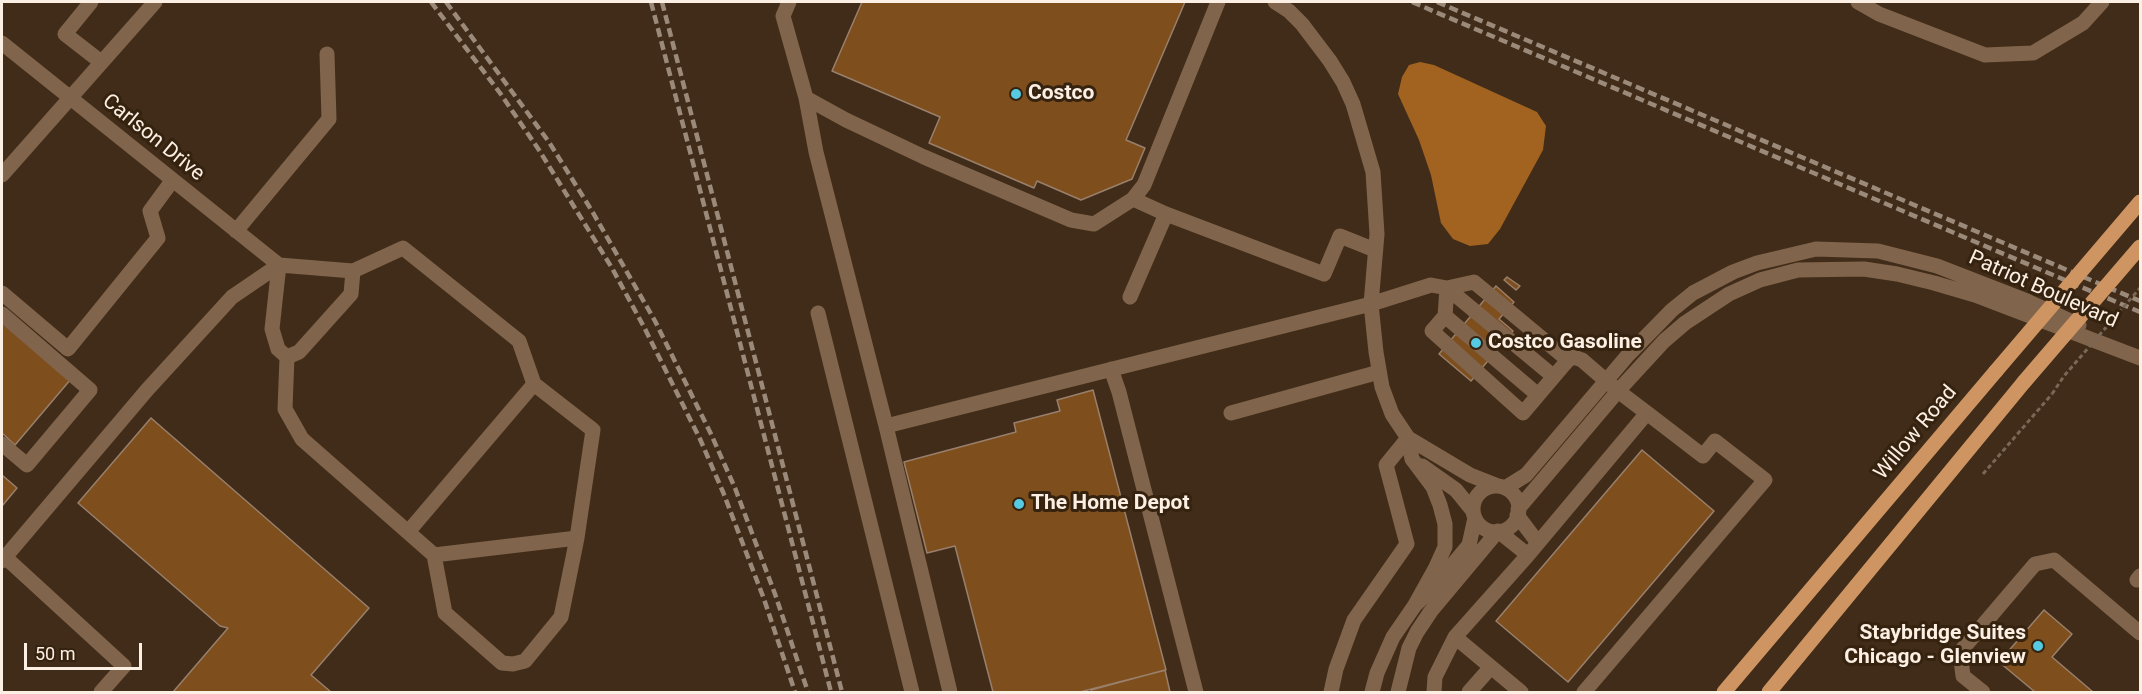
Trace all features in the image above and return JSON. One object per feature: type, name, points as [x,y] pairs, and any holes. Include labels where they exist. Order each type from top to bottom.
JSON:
[{"type":"main road","name":"Willow Road","points":[[1724,693],[2140,202]]},
{"type":"main road","points":[[1769,693],[2024,382],[2140,247]]},
{"type":"street","points":[[91,2],[65,34],[101,62]]},
{"type":"street","points":[[2,175],[155,2]]},
{"type":"street","points":[[789,2],[783,16],[806,98],[818,162],[886,426],[950,693]]},
{"type":"street","points":[[806,98],[916,153],[1071,220],[1094,224],[1133,199],[1144,185],[1218,2]]},
{"type":"street","points":[[1275,2],[1289,11],[1335,68],[1353,104],[1373,172],[1377,234],[1371,303],[1382,387],[1392,414],[1408,438],[1412,459],[1432,487],[1445,524],[1445,547],[1415,605]]},
{"type":"street","points":[[1858,2],[1880,14],[1985,55],[2033,53],[2083,23],[2102,2]]},
{"type":"street","name":"Carlson Drive","points":[[2,43],[279,265]]},
{"type":"street","points":[[236,231],[329,119],[327,54]]},
{"type":"street","points":[[2,293],[68,349],[158,238],[150,211],[172,181]]},
{"type":"street","points":[[1133,199],[1166,214],[1324,274],[1340,236],[1375,250]]},
{"type":"street","points":[[1130,297],[1166,214]]},
{"type":"street","points":[[101,693],[124,666],[3,559],[147,390],[232,297],[279,265],[353,271],[403,248],[519,341],[534,384],[593,430],[577,538],[561,617],[525,661],[513,664],[502,663],[445,614],[434,555],[302,440],[285,409],[287,357]]},
{"type":"street","points":[[279,265],[272,329],[278,349],[287,357]]},
{"type":"street","name":"Patriot Boulevard","points":[[1372,693],[1386,652],[1415,605],[1435,586],[1469,544],[1474,514],[1473,504],[1480,492],[1492,486],[1502,487],[1526,475],[1612,386],[1685,323],[1729,294],[1760,280],[1798,270],[1864,268],[1924,280],[1975,295],[2140,358]]},
{"type":"street","points":[[287,357],[299,352],[351,294],[353,271]]},
{"type":"street","points":[[886,426],[1371,303],[1431,285],[1447,288],[1474,282],[1568,360]]},
{"type":"street","points":[[1447,288],[1445,316],[1432,331],[1523,413],[1553,376],[1568,360],[1574,357],[1582,360],[1703,456],[1714,441],[1765,480],[1584,693]]},
{"type":"street","points":[[1447,288],[1553,376]]},
{"type":"street","points":[[818,313],[912,693]]},
{"type":"street","points":[[2,314],[90,390],[27,465],[2,444]]},
{"type":"street","points":[[1445,316],[1538,395]]},
{"type":"street","points":[[1112,369],[1196,693]]},
{"type":"street","points":[[1231,413],[1379,372]]},
{"type":"street","points":[[408,532],[534,384]]},
{"type":"street","name":"Patriot Boulevard","points":[[1398,693],[1410,648],[1417,632],[1431,611],[1497,531],[1510,526],[1612,386]]},
{"type":"street","points":[[1434,693],[1435,677],[1455,637],[1528,555],[1647,413]]},
{"type":"street","points":[[1408,438],[1470,476],[1502,487],[1515,496],[1518,512],[1538,543]]},
{"type":"street","points":[[1331,693],[1336,669],[1353,620],[1407,544],[1386,465],[1408,438]]},
{"type":"street","points":[[1412,459],[1456,490],[1468,502],[1484,528],[1497,531],[1528,555]]},
{"type":"street","points":[[434,555],[577,538]]},
{"type":"street","points":[[1983,693],[1963,676],[1960,651],[2035,564],[2054,560],[2140,633]]},
{"type":"street","points":[[1455,637],[1521,693]]},
{"type":"street","points":[[1469,693],[1491,667]]},
{"type":"path","points":[[1983,474],[2140,288]]},
{"type":"shaded area","points":[[1420,62],[1434,65],[1537,112],[1546,126],[1543,150],[1500,229],[1488,244],[1470,246],[1453,239],[1441,223],[1431,175],[1419,140],[1398,94],[1402,77],[1409,65]]},
{"type":"building","name":"Costco","points":[[862,2],[1185,2],[1126,140],[1145,148],[1132,179],[1081,200],[1037,181],[1034,188],[929,143],[940,117],[832,71]]},
{"type":"building","points":[[1507,277],[1520,286],[1516,290],[1504,280]]},
{"type":"building","name":"Costco Gasoline","points":[[1496,286],[1514,302],[1499,319],[1513,331],[1471,381],[1439,354]]},
{"type":"building","points":[[2,321],[71,379],[15,445],[2,433]]},
{"type":"building","name":"The Home Depot","points":[[1093,390],[1166,670],[1080,692],[993,692],[955,546],[927,553],[904,462],[1016,432],[1014,423],[1060,411],[1057,400]]},
{"type":"building","points":[[151,418],[369,608],[311,675],[331,692],[173,692],[228,628],[220,626],[78,503]]},
{"type":"building","points":[[1642,450],[1714,511],[1568,682],[1496,621]]},
{"type":"building","points":[[2,475],[17,488],[2,506]]},
{"type":"building","name":"Staybridge Suites Chicago - Glenview","points":[[2044,610],[2072,634],[2052,657],[2093,692],[2035,692],[1999,662]]},
{"type":"building","points":[[1165,670],[1170,692],[1091,692],[1091,690]]},
{"type":"railway","points":[[431,2],[500,93],[539,150],[612,268],[644,327],[700,439],[723,492],[764,599],[795,692]]},
{"type":"railway","points":[[446,2],[549,142],[592,211],[655,321],[735,488],[775,594],[808,692]]},
{"type":"railway","points":[[651,2],[831,692]]},
{"type":"railway","points":[[662,2],[842,692]]},
{"type":"railway","points":[[1412,2],[2140,312]]},
{"type":"railway","points":[[1437,2],[2140,301]]},
{"type":"place","name":"Costco","points":[[1016,94]]},
{"type":"place","name":"Costco Gasoline","points":[[1476,343]]},
{"type":"place","name":"The Home Depot","points":[[1019,504]]},
{"type":"place","name":"Staybridge Suites Chicago - Glenview","points":[[2038,646]]}]
